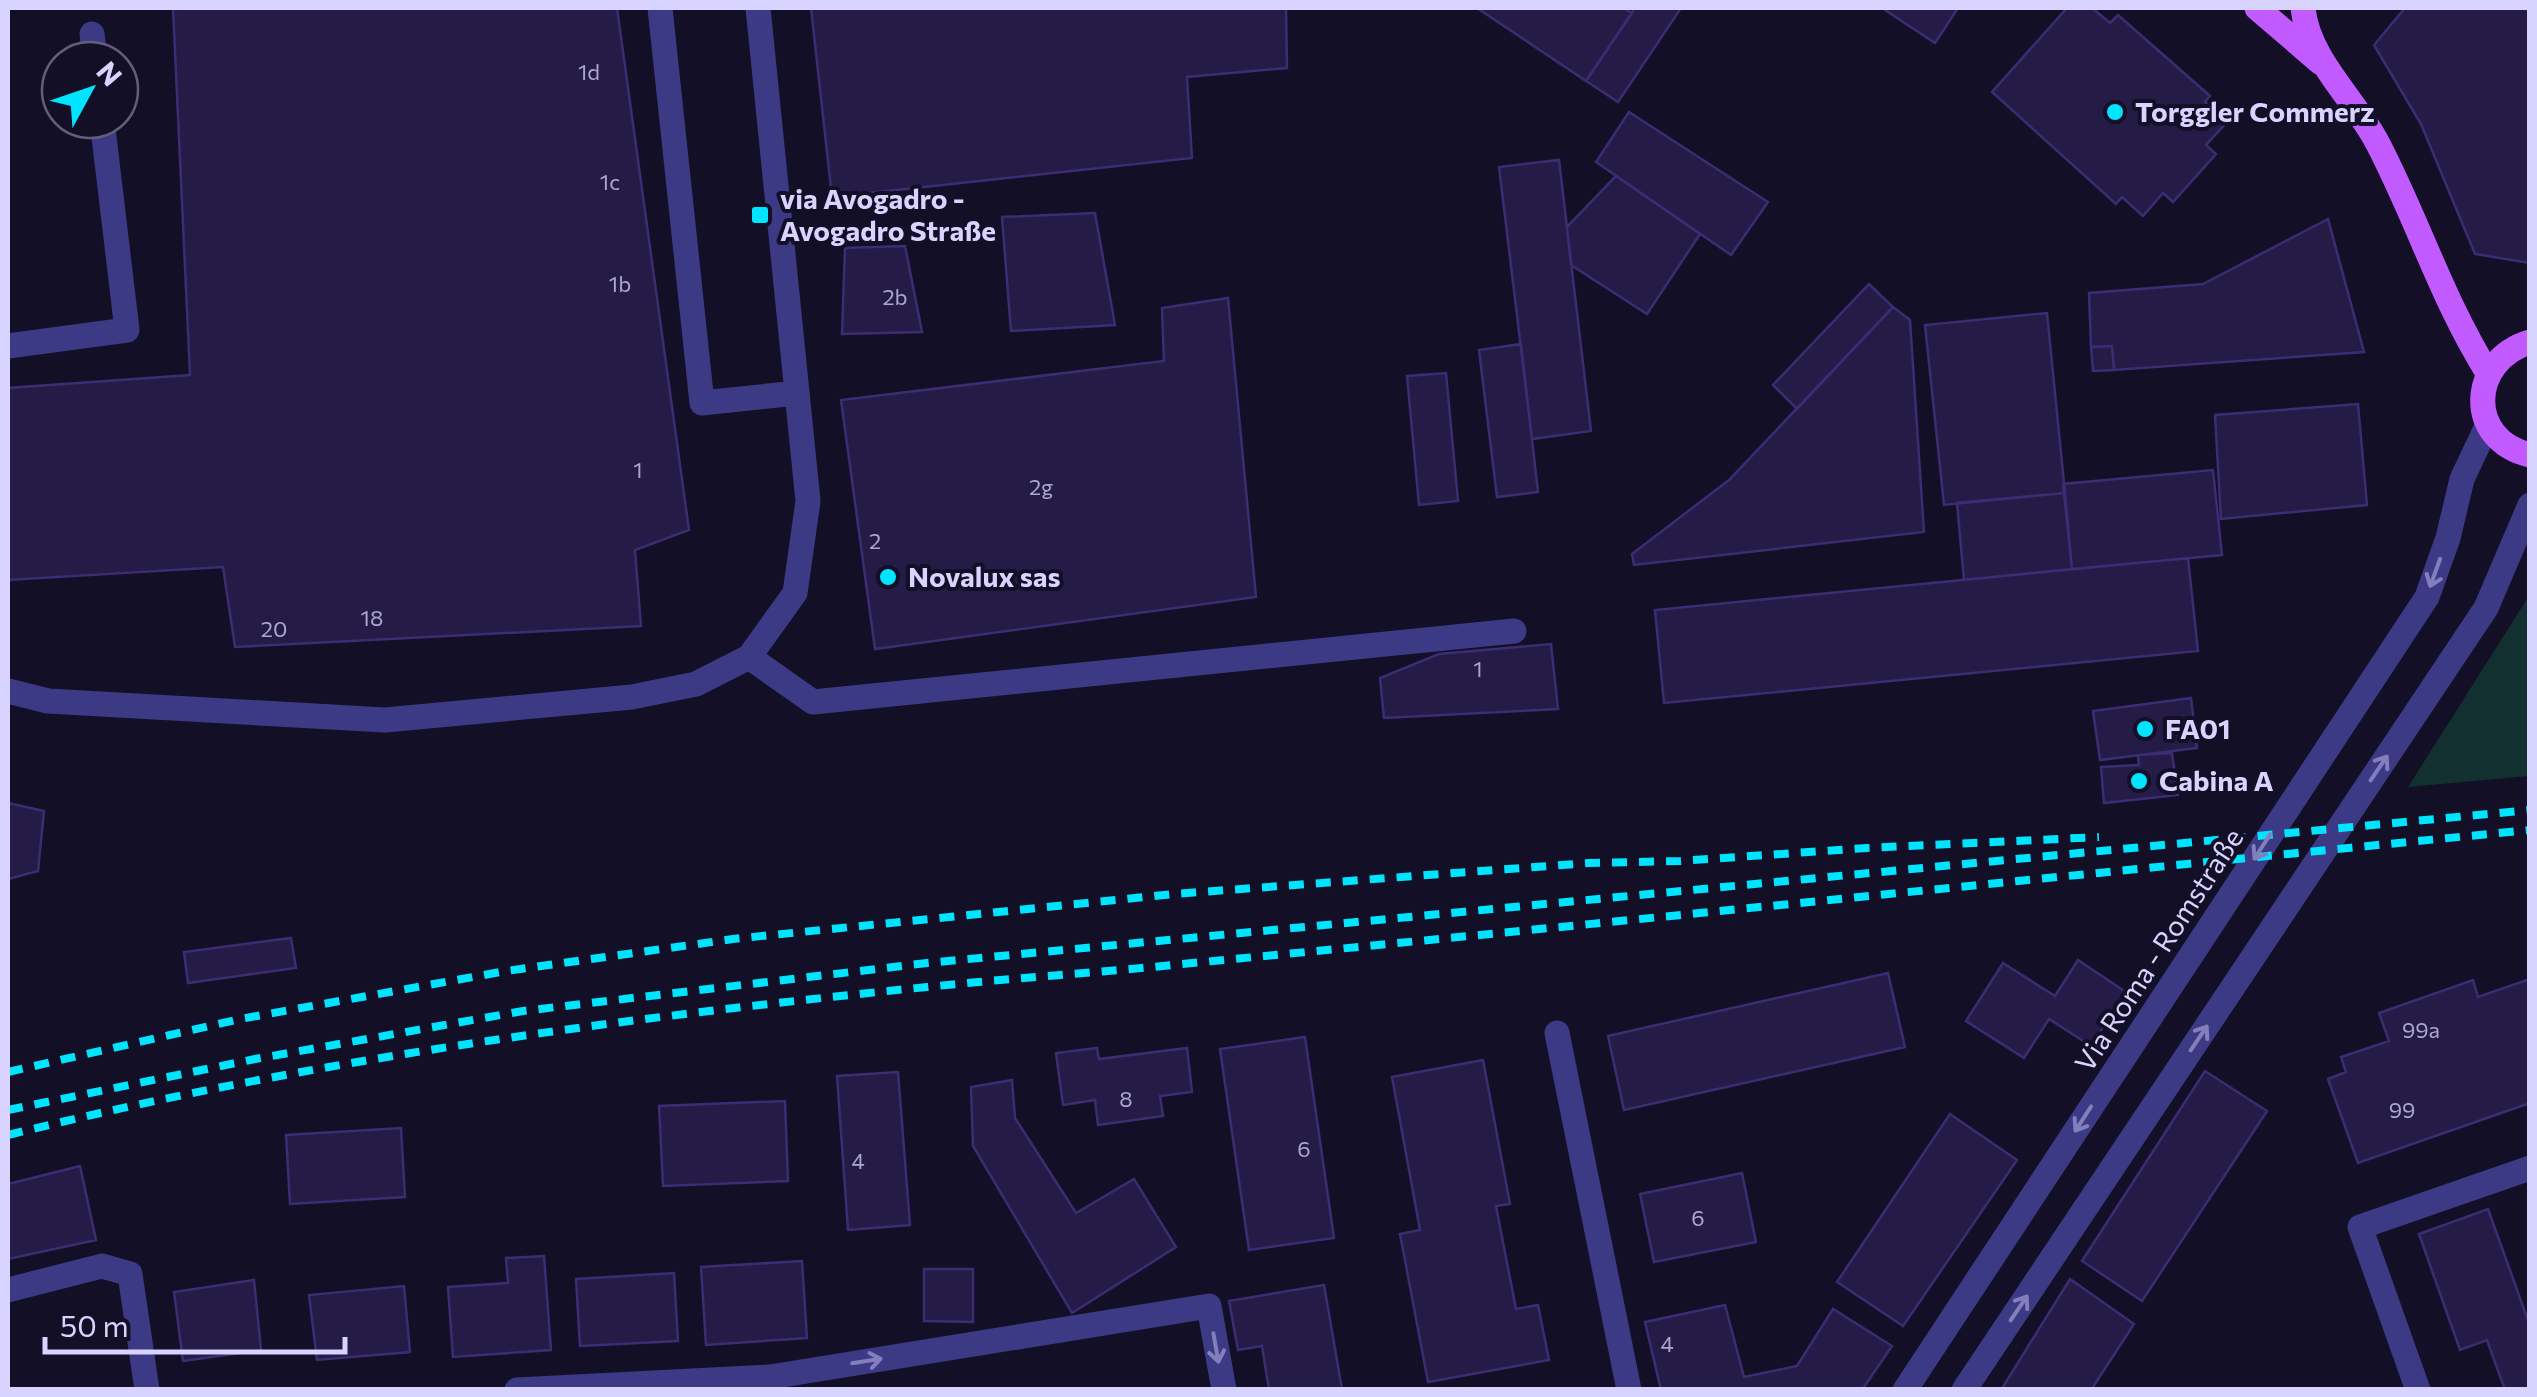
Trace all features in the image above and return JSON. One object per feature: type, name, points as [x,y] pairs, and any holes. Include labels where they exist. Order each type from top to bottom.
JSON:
[{"type":"main road","points":[[2257,8],[2326,68]]},
{"type":"main road","points":[[2303,8],[2326,68],[2376,140],[2463,334],[2488,373],[2500,357],[2530,342]]},
{"type":"main road","name":"Via Roma - Romstraße","points":[[2488,373],[2482,396],[2488,424]]},
{"type":"main road","points":[[2488,424],[2507,446],[2530,454]]},
{"type":"street","points":[[660,8],[702,404],[797,393]]},
{"type":"street","points":[[8,690],[48,701],[385,720],[632,697],[696,684],[750,657],[795,594],[808,501],[758,8]]},
{"type":"street","points":[[92,34],[93,40]]},
{"type":"street","points":[[8,346],[127,330],[104,140]]},
{"type":"street","name":"Via Roma - Romstraße","points":[[1905,1390],[2426,597],[2448,538],[2462,480],[2488,424]]},
{"type":"street","points":[[1964,1390],[2486,608],[2530,505]]},
{"type":"street","points":[[750,657],[813,702],[1514,630]]},
{"type":"street","points":[[1558,1032],[1629,1390]]},
{"type":"street","points":[[2418,1390],[2360,1227],[2530,1168]]},
{"type":"street","points":[[8,1290],[102,1266],[130,1274],[148,1390]]},
{"type":"street","points":[[517,1390],[771,1383],[1209,1306],[1224,1390]]},
{"type":"green space","points":[[2529,596],[2529,776],[2408,787]]},
{"type":"building","points":[[173,8],[617,8],[689,530],[635,550],[641,626],[235,647],[223,567],[8,580],[8,388],[190,375]]},
{"type":"building","points":[[811,8],[1286,8],[1287,68],[1187,77],[1192,158],[832,197]]},
{"type":"building","points":[[1477,8],[1623,8],[1632,13],[1586,81]]},
{"type":"building","points":[[1635,8],[1681,8],[1618,102],[1586,81]]},
{"type":"building","points":[[1882,8],[1958,8],[1935,43]]},
{"type":"building","name":"Torggler Commerz","points":[[2067,8],[2092,8],[2110,23],[2118,15],[2210,96],[2205,102],[2227,122],[2206,145],[2216,154],[2173,202],[2163,193],[2143,216],[2122,197],[2116,204],[1992,92]]},
{"type":"building","points":[[2405,8],[2530,8],[2530,263],[2475,254],[2421,124],[2374,45]]},
{"type":"building","points":[[1629,112],[1768,202],[1731,255],[1596,162]]},
{"type":"building","points":[[1559,160],[1591,431],[1532,439],[1499,167]]},
{"type":"building","points":[[1616,176],[1700,234],[1647,314],[1571,265],[1567,227]]},
{"type":"building","points":[[1095,213],[1115,325],[1011,331],[1002,217]]},
{"type":"building","points":[[2328,219],[2364,352],[2114,370],[2112,346],[2091,347],[2089,293],[2203,284]]},
{"type":"building","points":[[905,246],[922,332],[842,334],[845,248]]},
{"type":"building","points":[[1869,284],[1893,307],[1797,409],[1773,385]]},
{"type":"building","points":[[1228,298],[1256,597],[875,649],[841,400],[1164,361],[1162,308]]},
{"type":"building","points":[[1893,307],[1910,320],[1924,532],[1634,565],[1632,554],[1729,480]]},
{"type":"building","points":[[2047,313],[2065,493],[1944,505],[1925,325]]},
{"type":"building","points":[[1521,344],[1538,492],[1497,497],[1479,350]]},
{"type":"building","points":[[2112,346],[2114,370],[2093,371],[2091,347]]},
{"type":"building","points":[[1446,373],[1458,501],[1419,505],[1407,376]]},
{"type":"building","points":[[2358,404],[2367,505],[2221,519],[2215,415]]},
{"type":"building","points":[[2213,470],[2222,555],[2072,569],[2063,484]]},
{"type":"building","points":[[2065,493],[2072,569],[1964,580],[1957,503]]},
{"type":"building","points":[[2188,558],[2198,651],[1664,703],[1655,610]]},
{"type":"building","points":[[1551,644],[1558,709],[1384,718],[1380,678],[1439,654]]},
{"type":"building","name":"FA01","points":[[2191,698],[2197,748],[2100,760],[2093,711]]},
{"type":"building","name":"Cabina A","points":[[2172,753],[2178,795],[2104,803],[2101,767],[2139,765],[2138,755]]},
{"type":"building","points":[[8,803],[44,811],[38,871],[8,879]]},
{"type":"building","points":[[291,938],[296,968],[188,983],[184,952]]},
{"type":"building","points":[[2078,960],[2126,992],[2091,1046],[2049,1019],[2024,1058],[1966,1021],[2003,963],[2055,996]]},
{"type":"building","points":[[1888,973],[1905,1047],[1624,1110],[1608,1036]]},
{"type":"building","points":[[2530,979],[2530,1103],[2358,1163],[2328,1079],[2346,1072],[2341,1057],[2389,1041],[2379,1013],[2473,980],[2478,997]]},
{"type":"building","points":[[1305,1037],[1334,1238],[1249,1250],[1220,1049]]},
{"type":"building","points":[[1097,1048],[1099,1059],[1187,1048],[1192,1092],[1160,1096],[1163,1116],[1098,1125],[1095,1100],[1063,1105],[1056,1053]]},
{"type":"building","points":[[1483,1060],[1510,1204],[1496,1206],[1516,1309],[1538,1305],[1549,1360],[1428,1382],[1400,1234],[1420,1230],[1392,1077]]},
{"type":"building","points":[[2205,1071],[2267,1111],[2142,1301],[2082,1261]]},
{"type":"building","points":[[898,1072],[910,1225],[848,1230],[837,1076]]},
{"type":"building","points":[[1012,1080],[1015,1118],[1076,1213],[1134,1179],[1176,1247],[1072,1313],[973,1146],[971,1087]]},
{"type":"building","points":[[785,1101],[788,1181],[663,1186],[659,1106]]},
{"type":"building","points":[[1950,1114],[2017,1160],[1903,1326],[1837,1282]]},
{"type":"building","points":[[401,1128],[405,1197],[290,1204],[286,1135]]},
{"type":"building","points":[[80,1166],[96,1240],[8,1259],[8,1184]]},
{"type":"building","points":[[1742,1173],[1756,1242],[1654,1262],[1640,1194]]},
{"type":"building","points":[[2488,1209],[2530,1326],[2530,1390],[2505,1390],[2487,1340],[2460,1350],[2419,1234]]},
{"type":"building","points":[[544,1256],[551,1350],[453,1357],[448,1287],[508,1283],[506,1258]]},
{"type":"building","points":[[802,1261],[807,1338],[706,1345],[701,1267]]},
{"type":"building","points":[[924,1269],[973,1269],[973,1322],[924,1321]]},
{"type":"building","points":[[674,1273],[678,1341],[580,1346],[576,1279]]},
{"type":"building","points":[[2070,1279],[2134,1324],[2091,1390],[2001,1390]]},
{"type":"building","points":[[254,1280],[261,1350],[183,1361],[174,1292]]},
{"type":"building","points":[[1324,1285],[1342,1389],[1269,1390],[1262,1346],[1238,1350],[1229,1301]]},
{"type":"building","points":[[404,1286],[410,1352],[317,1360],[309,1295]]},
{"type":"building","points":[[1725,1305],[1744,1377],[1797,1366],[1833,1309],[1892,1346],[1862,1390],[1661,1390],[1645,1322]]},
{"type":"railway","points":[[8,1110],[255,1059],[523,1011],[927,963],[2530,810]]},
{"type":"railway","points":[[8,1135],[121,1108],[349,1063],[464,1044],[811,999],[2530,830]]},
{"type":"railway","points":[[8,1072],[240,1019],[506,971],[733,939],[1174,894],[1589,863],[2099,837]]},
{"type":"place","name":"Torggler Commerz","points":[[2115,112]]},
{"type":"place","name":"via Avogadro - Avogadro Straße","points":[[760,215]]},
{"type":"place","name":"Novalux sas","points":[[888,577]]},
{"type":"place","name":"FA01","points":[[2145,729]]},
{"type":"place","name":"Cabina A","points":[[2139,781]]}]
